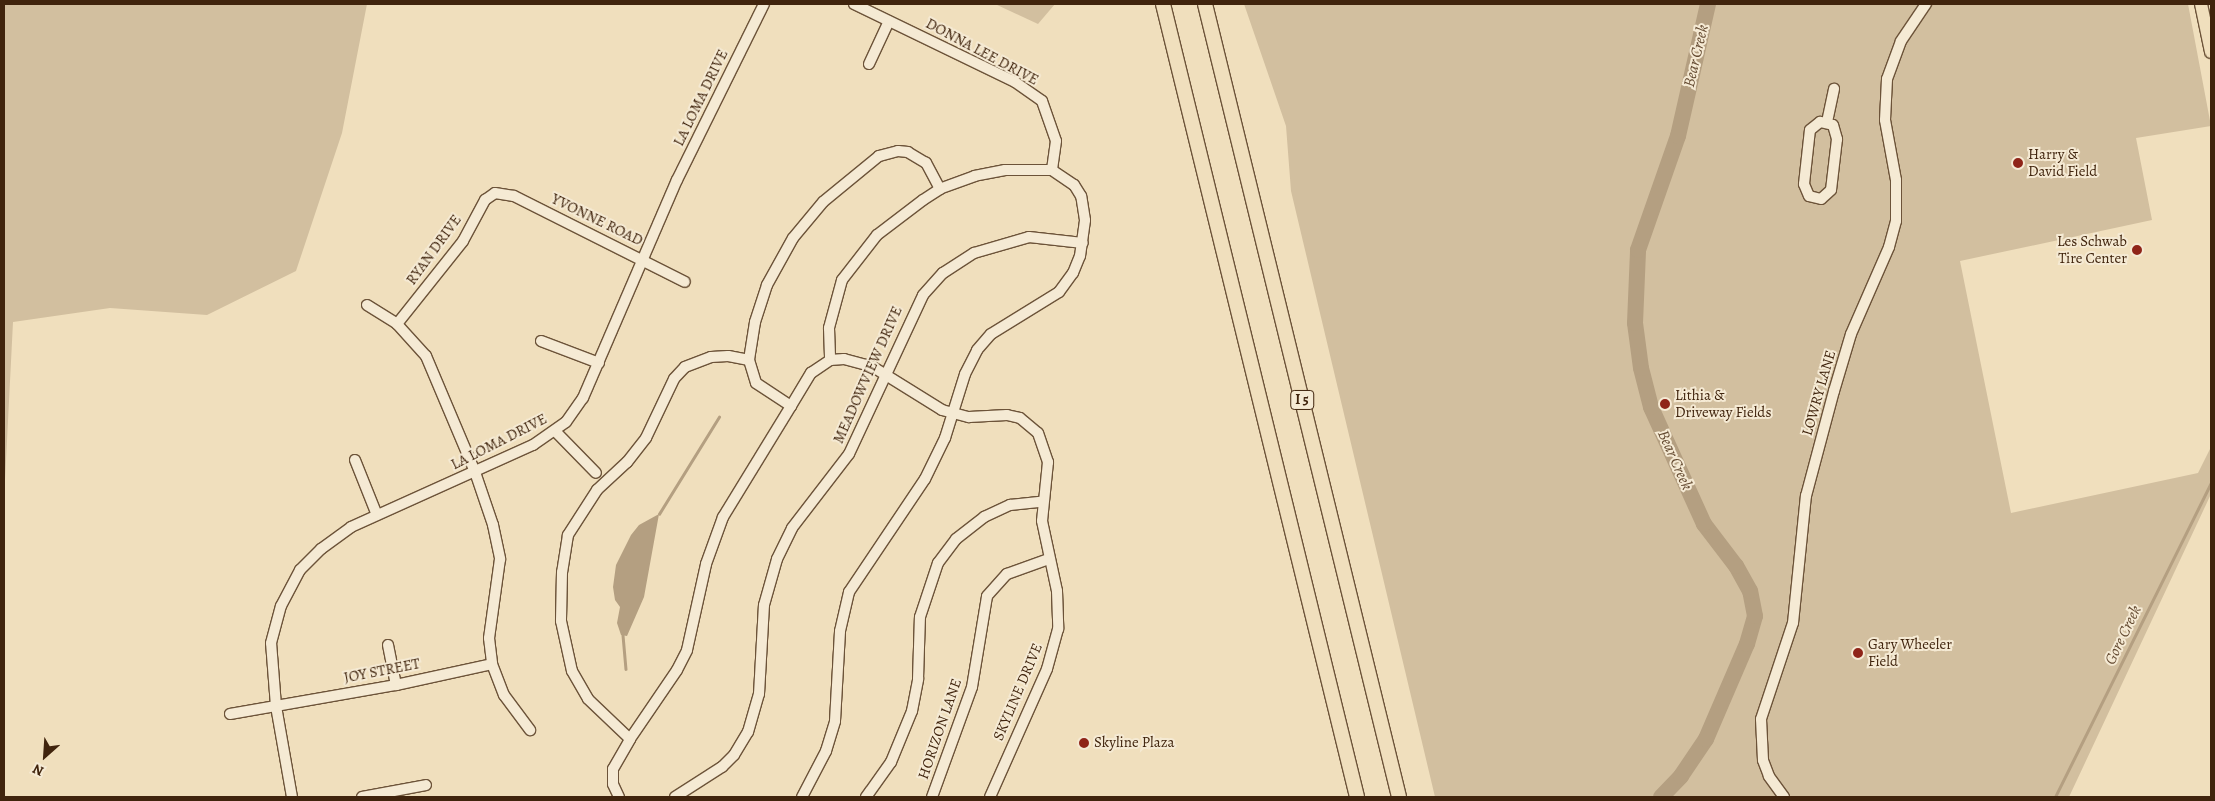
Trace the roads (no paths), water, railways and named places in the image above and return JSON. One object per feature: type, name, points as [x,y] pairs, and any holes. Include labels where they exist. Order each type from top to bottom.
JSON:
[{"type":"highway","points":[[1163,4],[1357,797]]},
{"type":"highway","name":"I 5","points":[[1205,4],[1399,797]]},
{"type":"main road","points":[[2201,4],[2211,52]]},
{"type":"street","name":"LA LOMA DRIVE","points":[[292,797],[276,706],[271,644],[276,618],[300,570],[321,549],[351,527],[475,472],[556,432],[583,398],[677,180],[764,4]]},
{"type":"street","name":"DONNA LEE DRIVE","points":[[854,4],[1015,82],[1042,101],[1056,141],[1052,170]]},
{"type":"street","name":"LOWRY LANE","points":[[1784,797],[1774,784],[1763,760],[1759,737],[1761,719],[1793,623],[1806,496],[1834,391],[1851,334],[1890,246],[1896,221],[1896,180],[1885,120],[1887,79],[1901,41],[1926,4]]},
{"type":"street","points":[[869,64],[889,21]]},
{"type":"street","points":[[1827,122],[1834,89]]},
{"type":"street","points":[[1827,122],[1836,129],[1837,139],[1831,190],[1825,198],[1813,198],[1804,188],[1808,139],[1814,125],[1827,122]]},
{"type":"street","points":[[791,406],[756,383],[749,360],[751,344],[765,292],[793,238],[823,202],[862,169],[886,152],[908,152],[926,163],[940,189]]},
{"type":"street","points":[[618,797],[613,784],[613,769],[630,739],[677,670],[687,650],[706,564],[722,517],[811,373],[830,360],[828,328],[833,304],[852,264],[877,235],[940,189],[975,176],[1005,170],[1052,170],[1074,185],[1081,196],[1085,220],[1083,243],[1073,273],[1059,292],[991,334],[977,350],[965,374],[952,413],[925,479],[849,592],[840,631],[835,721],[826,751],[802,797]]},
{"type":"street","name":"YVONNE ROAD","points":[[495,193],[514,196],[644,259],[685,282]]},
{"type":"street","name":"RYAN DRIVE","points":[[397,324],[462,241],[485,200],[495,193]]},
{"type":"street","name":"MEADOWVIEW DRIVE","points":[[675,797],[722,768],[734,755],[748,732],[758,694],[764,605],[777,559],[792,528],[848,454],[886,376],[915,307],[932,283],[954,264],[974,253],[1029,238],[1083,243]]},
{"type":"street","points":[[367,305],[397,324],[417,345],[434,370],[475,472],[493,525],[500,559],[489,638],[492,664],[504,695],[530,730]]},
{"type":"street","points":[[541,341],[599,363]]},
{"type":"street","points":[[630,739],[588,699],[572,671],[561,613],[562,572],[568,535],[597,490],[627,462],[646,438],[674,378],[684,367],[710,357],[728,356],[749,360]]},
{"type":"street","name":"SKYLINE DRIVE","points":[[830,360],[857,360],[932,405],[952,413],[969,417],[1007,415],[1032,427],[1043,442],[1048,462],[1042,502],[1044,541],[1060,610],[1055,646],[990,797]]},
{"type":"street","points":[[556,432],[596,473]]},
{"type":"street","points":[[355,460],[377,515]]},
{"type":"street","points":[[866,797],[894,756],[912,711],[918,679],[920,617],[938,563],[956,539],[984,517],[1022,502],[1042,502]]},
{"type":"street","name":"HORIZON LANE","points":[[932,797],[970,694],[988,596],[1007,574],[1049,559]]},
{"type":"street","points":[[388,645],[396,685]]},
{"type":"street","name":"JOY STREET","points":[[230,714],[396,685],[492,664]]},
{"type":"street","points":[[362,797],[426,785]]},
{"type":"waterway","name":"Bear Creek","points":[[1661,797],[1681,776],[1706,739],[1747,644],[1755,616],[1750,591],[1736,566],[1704,524],[1651,407],[1641,368],[1635,323],[1638,250],[1678,136],[1708,4]]},
{"type":"waterway","points":[[659,514],[719,417]]},
{"type":"waterway","name":"Gore Creek","points":[[2055,797],[2211,483]]},
{"type":"waterway","points":[[623,635],[626,669]]},
{"type":"place","name":"Harry & David Field","points":[[2018,163]]},
{"type":"place","name":"Les Schwab Tire Center","points":[[2137,250]]},
{"type":"place","name":"Lithia & Driveway Fields","points":[[1665,404]]},
{"type":"place","name":"Gary Wheeler Field","points":[[1858,653]]},
{"type":"place","name":"Skyline Plaza","points":[[1084,743]]}]
